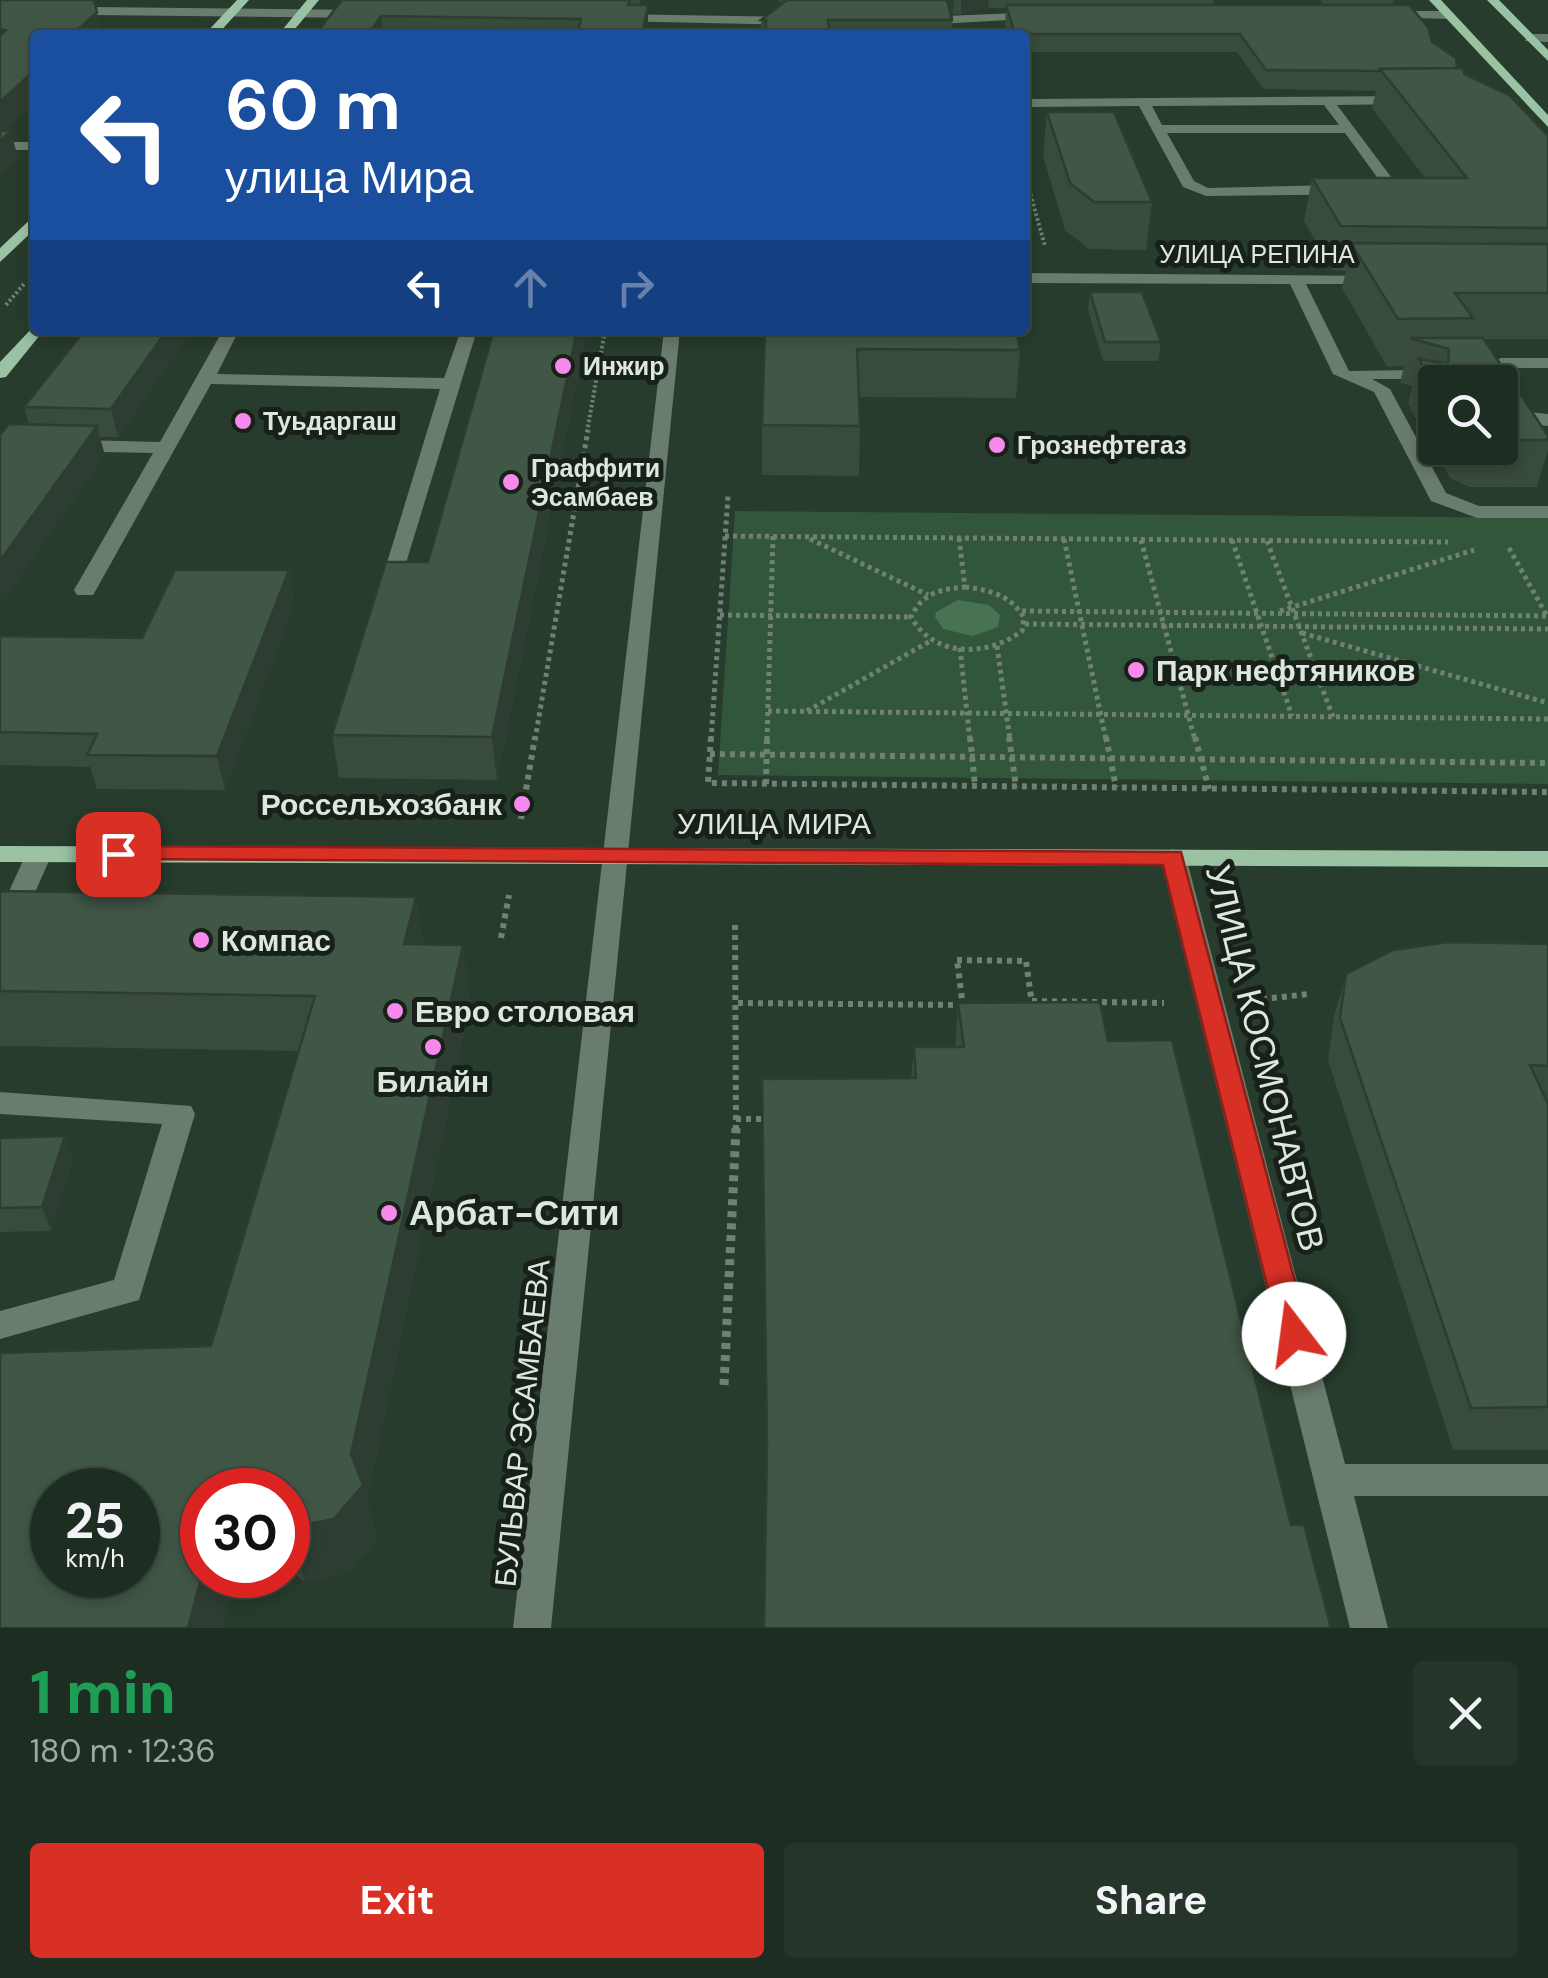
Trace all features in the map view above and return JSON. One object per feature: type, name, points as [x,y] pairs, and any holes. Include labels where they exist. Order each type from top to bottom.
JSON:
[{"type":"main road","points":[[215,30],[243,0]]},
{"type":"main road","points":[[288,30],[313,0]]},
{"type":"main road","points":[[1435,0],[1548,123]]},
{"type":"main road","points":[[1493,0],[1548,57]]},
{"type":"main road","points":[[1,255],[30,225]]},
{"type":"main road","points":[[0,373],[32,335]]},
{"type":"main road","name":"УЛИЦА МИРА","points":[[0,854],[1548,859]]},
{"type":"street","points":[[75,10],[86,0]]},
{"type":"street","points":[[705,30],[706,0]]},
{"type":"street","points":[[0,10],[386,14]]},
{"type":"street","points":[[1368,15],[1449,15]]},
{"type":"street","points":[[1000,16],[1004,30]]},
{"type":"street","points":[[902,21],[1052,16]]},
{"type":"street","points":[[604,18],[804,21]]},
{"type":"street","points":[[1529,38],[1548,38]]},
{"type":"street","points":[[1030,101],[1426,100]]},
{"type":"street","points":[[1499,100],[1526,100]]},
{"type":"street","points":[[1142,102],[1188,184],[1206,192],[1379,191],[1390,185],[1328,101]]},
{"type":"street","points":[[1158,130],[1349,129]]},
{"type":"street","points":[[0,146],[30,146]]},
{"type":"street","name":"УЛИЦА РЕПИНА","points":[[1030,278],[1393,280]]},
{"type":"street","points":[[1296,279],[1342,374],[1390,391],[1438,497],[1477,512],[1548,512]]},
{"type":"street","points":[[86,590],[169,448],[228,335]]},
{"type":"street","points":[[393,579],[467,335]]},
{"type":"street","name":"БУЛЬВАР ЭСАМБАЕВА","points":[[532,1628],[671,335]]},
{"type":"street","points":[[1342,374],[1479,374],[1501,363],[1548,363]]},
{"type":"street","points":[[205,379],[452,384]]},
{"type":"street","points":[[1518,417],[1548,420]]},
{"type":"street","points":[[0,444],[169,448]]},
{"type":"street","points":[[0,940],[39,854]]},
{"type":"street","name":"УЛИЦА КОСМОНАВТОВ","points":[[1173,857],[1369,1628]]},
{"type":"street","points":[[0,1103],[180,1114],[127,1290],[0,1325]]},
{"type":"street","points":[[1332,1480],[1548,1480]]},
{"type":"path","points":[[0,311],[30,278]]},
{"type":"path","points":[[501,938],[605,335]]},
{"type":"path","points":[[728,496],[708,784],[1548,792]]},
{"type":"path","points":[[725,536],[1480,546],[1294,611]]},
{"type":"path","points":[[766,784],[772,536]]},
{"type":"path","points":[[805,536],[928,595]]},
{"type":"path","points":[[958,538],[965,588]]},
{"type":"path","points":[[1064,539],[1116,788]]},
{"type":"path","points":[[1142,540],[1209,789]]},
{"type":"path","points":[[1232,540],[1292,716]]},
{"type":"path","points":[[1267,541],[1333,717]]},
{"type":"path","points":[[1522,543],[1502,543],[1548,616]]},
{"type":"path","points":[[965,588],[1006,597],[1022,611],[1024,624],[1016,637],[997,646],[960,648],[920,633],[911,617],[919,601],[928,595],[965,588]]},
{"type":"path","points":[[1022,611],[1548,616]]},
{"type":"path","points":[[720,615],[911,617]]},
{"type":"path","points":[[1024,624],[1300,630],[1548,629]]},
{"type":"path","points":[[1300,630],[1548,703]]},
{"type":"path","points":[[806,712],[932,640]]},
{"type":"path","points":[[997,646],[1016,787]]},
{"type":"path","points":[[960,648],[975,786]]},
{"type":"path","points":[[768,711],[1548,719]]},
{"type":"path","points":[[710,754],[1548,763]]},
{"type":"path","points":[[724,1385],[736,1119],[735,926]]},
{"type":"path","points":[[953,1050],[967,1039],[1037,1040],[1026,961],[958,960],[967,1039]]},
{"type":"path","points":[[738,1003],[963,1005]]},
{"type":"path","points":[[736,1119],[773,1118]]},
{"type":"shaded area","name":"Парк нефтяников","points":[[735,511],[1548,518],[1548,784],[718,775]]},
{"type":"shaded area","points":[[958,600],[989,605],[1000,615],[998,627],[973,636],[943,629],[936,612]]},
{"type":"building","points":[[0,0],[94,0],[97,12],[77,30],[30,30],[30,75],[0,102],[0,36],[6,30],[0,29]]},
{"type":"building","points":[[342,0],[630,0],[628,5],[648,5],[643,30],[578,30],[581,19],[381,16],[371,30],[319,30]]},
{"type":"building","points":[[787,0],[947,0],[952,20],[828,20],[829,30],[766,30],[766,20],[761,20]]},
{"type":"building","points":[[1006,5],[1409,5],[1428,27],[1432,42],[1456,58],[1457,68],[1266,70],[1240,34],[1030,34],[1030,30],[1014,30]]},
{"type":"building","points":[[1463,68],[1464,74],[1509,95],[1548,136],[1548,228],[1341,226],[1312,178],[1467,178],[1380,69]]},
{"type":"building","points":[[1047,112],[1114,112],[1152,202],[1094,202],[1070,183]]},
{"type":"building","points":[[1351,243],[1548,244],[1548,293],[1455,293],[1473,318],[1398,319]]},
{"type":"building","points":[[1090,292],[1142,292],[1161,342],[1105,342]]},
{"type":"building","points":[[81,335],[163,335],[111,409],[24,407]]},
{"type":"building","points":[[493,335],[576,335],[492,737],[332,735],[386,562],[428,562]]},
{"type":"building","points":[[765,335],[1017,335],[1020,350],[857,349],[860,426],[762,425]]},
{"type":"building","points":[[1410,338],[1483,338],[1501,365],[1423,365],[1419,359],[1448,364],[1449,349]]},
{"type":"building","points":[[1518,391],[1548,436],[1548,440],[1518,440]]},
{"type":"building","points":[[9,424],[97,426],[0,561],[0,435]]},
{"type":"building","points":[[175,570],[289,570],[217,756],[87,755],[97,734],[0,732],[0,636],[142,638]]},
{"type":"building","points":[[0,891],[416,897],[404,944],[463,945],[351,1454],[363,1485],[334,1519],[310,1524],[310,1468],[180,1468],[180,1598],[196,1598],[188,1628],[0,1628],[0,1353],[211,1346],[315,996],[0,991]]},
{"type":"building","points":[[1448,942],[1548,944],[1548,1066],[1530,1065],[1548,1104],[1548,1407],[1471,1408],[1340,1018],[1346,974],[1393,950]]},
{"type":"building","points":[[1100,1002],[1108,1041],[1172,1040],[1291,1525],[1304,1525],[1331,1628],[764,1628],[767,1443],[762,1079],[916,1078],[914,1047],[964,1047],[958,1003]]},
{"type":"building","points":[[65,1136],[42,1207],[0,1208],[0,1138]]},
{"type":"place","name":"Инжир","points":[[563,366]]},
{"type":"place","name":"Туьдаргаш","points":[[243,421]]},
{"type":"place","name":"Грознефтегаз","points":[[997,445]]},
{"type":"place","name":"Граффити Эсамбаев","points":[[511,482]]},
{"type":"place","name":"Парк нефтяников","points":[[1136,670]]},
{"type":"place","name":"Россельхозбанк","points":[[522,804]]},
{"type":"place","name":"Компас","points":[[201,940]]},
{"type":"place","name":"Евро столовая","points":[[395,1011]]},
{"type":"place","name":"Билайн","points":[[433,1047]]},
{"type":"place","name":"Арбат-Сити","points":[[389,1213]]},
{"type":"route","points":[[118,854],[1173,857],[1294,1334]]}]
